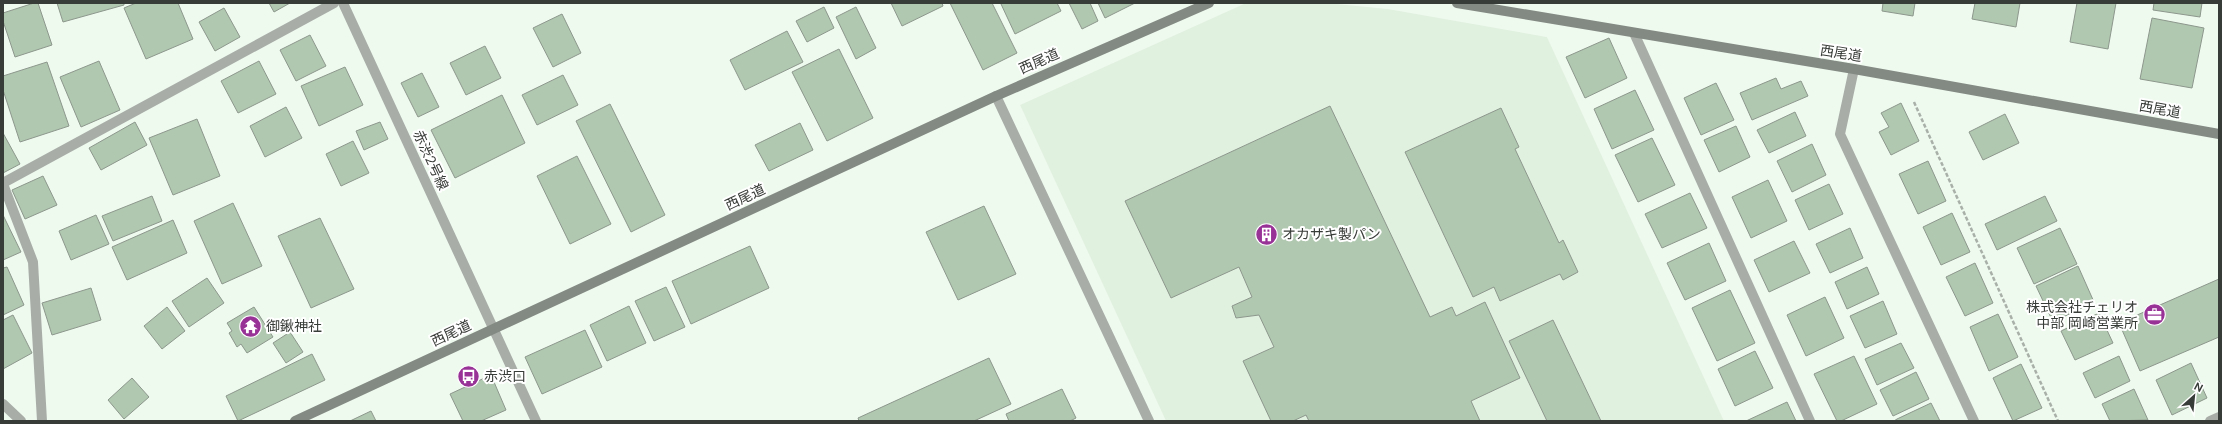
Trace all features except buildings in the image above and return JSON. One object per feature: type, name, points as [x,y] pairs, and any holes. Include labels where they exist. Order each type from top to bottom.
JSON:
[{"type":"street","points":[[42,421],[33,262],[3,183],[334,3]]},
{"type":"street","name":"赤渋2号線","points":[[343,3],[536,421]]},
{"type":"street","name":"西尾道","points":[[295,421],[996,96],[1208,3]]},
{"type":"street","name":"西尾道","points":[[1457,3],[1854,69],[2219,134]]},
{"type":"street","points":[[1634,33],[1810,421]]},
{"type":"street","points":[[1854,69],[1840,134],[1974,421]]},
{"type":"street","points":[[996,96],[1149,421]]},
{"type":"street","points":[[3,404],[21,421]]},
{"type":"street","points":[[2210,421],[2219,417]]},
{"type":"path","points":[[1904,78],[2058,421]]},
{"type":"shaded area","points":[[1246,3],[1327,3],[1388,9],[1547,37],[1724,421],[1166,421],[1020,105]]},
{"type":"place","name":"オカザキ製パン","points":[[1266,234]]},
{"type":"place","name":"株式会社チェリオ 中部 岡崎営業所","points":[[2154,315]]},
{"type":"place","name":"御鍬神社","points":[[250,326]]},
{"type":"place","name":"赤渋口","points":[[468,376]]}]
